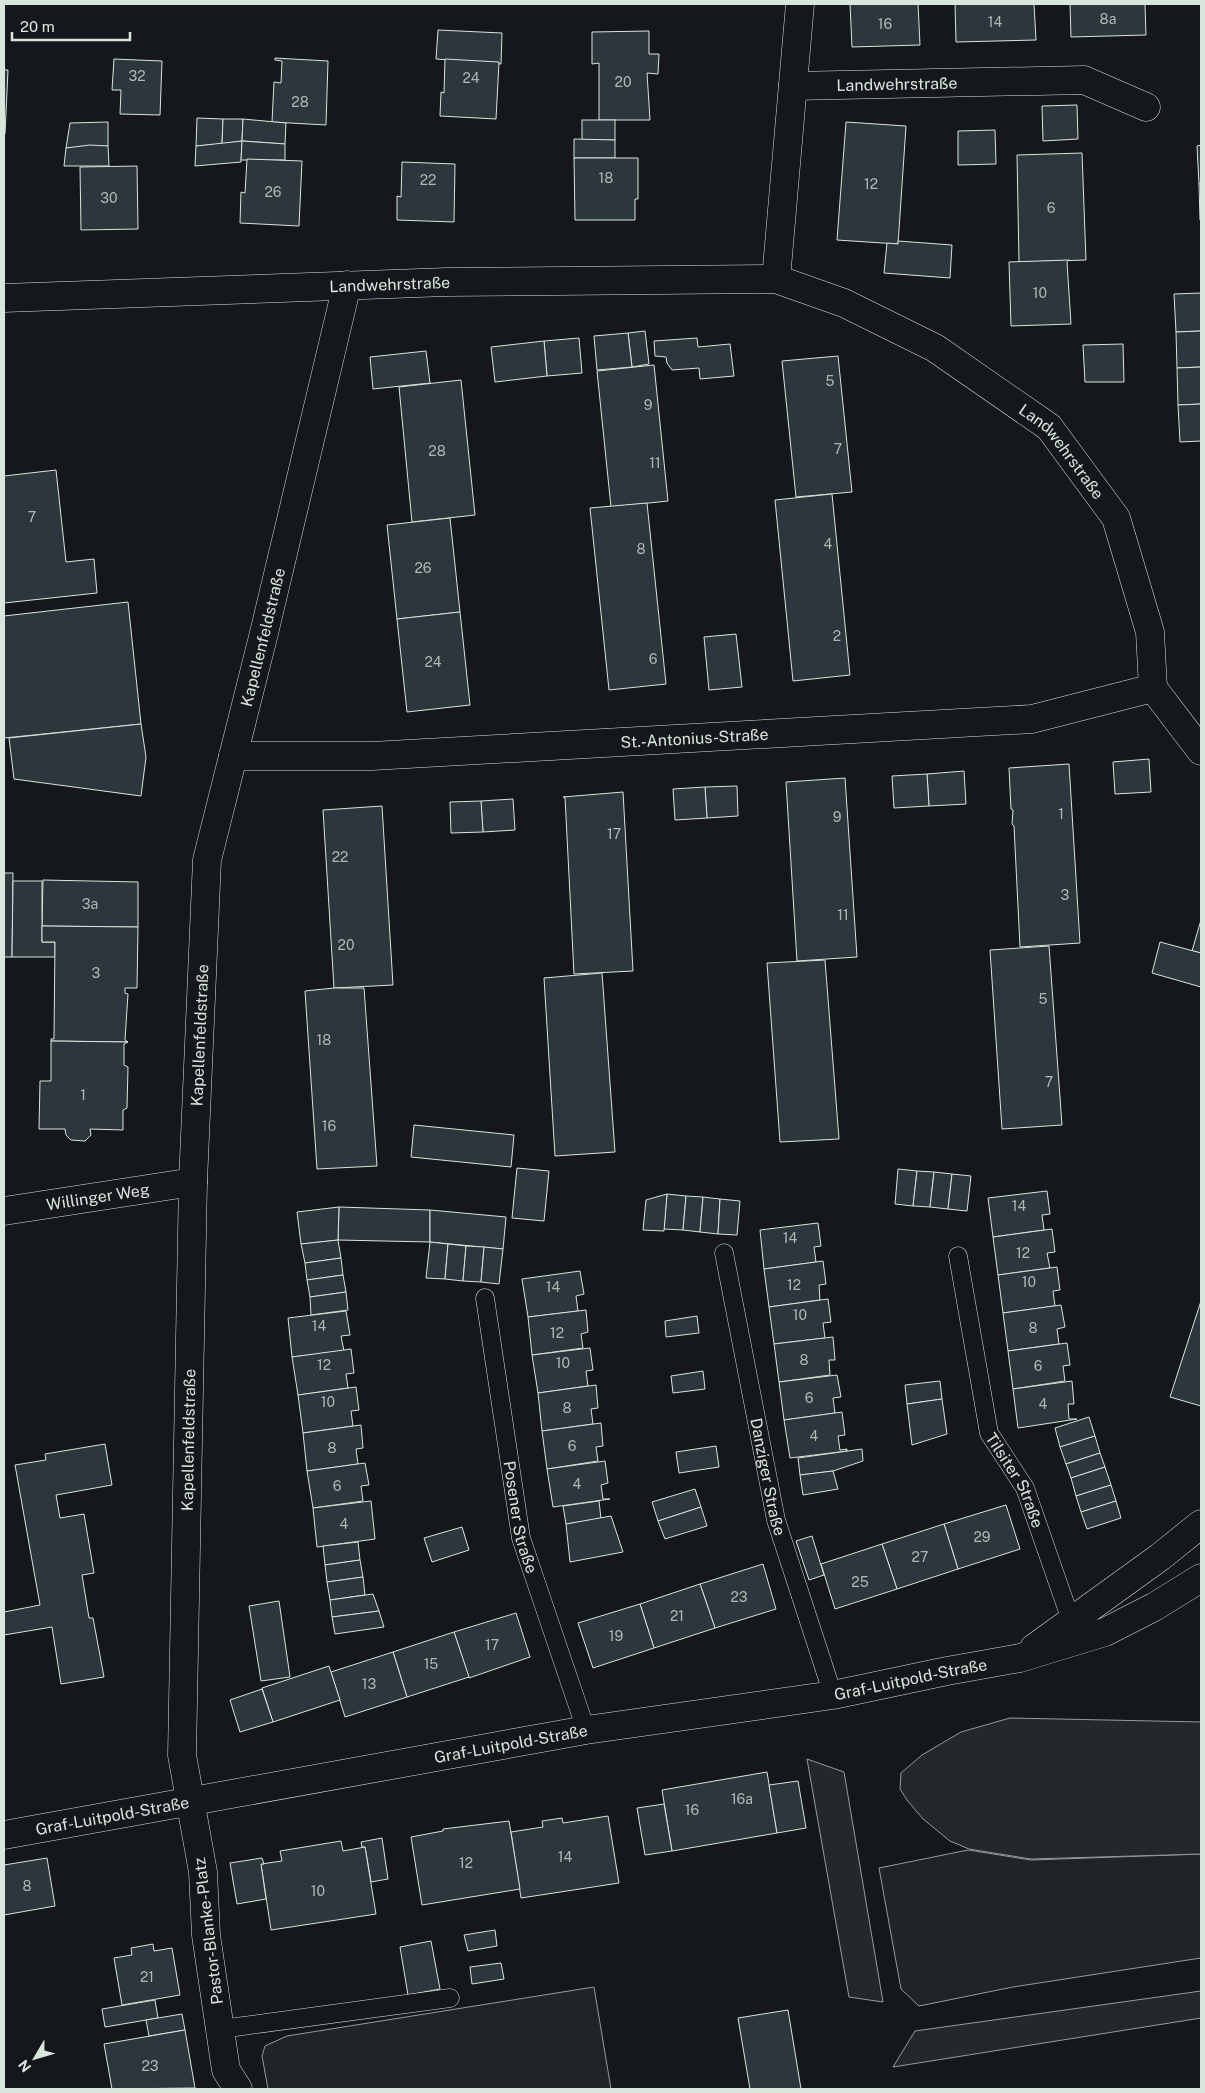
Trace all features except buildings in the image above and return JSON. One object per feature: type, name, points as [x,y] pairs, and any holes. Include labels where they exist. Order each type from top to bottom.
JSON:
[{"type":"street","points":[[776,279],[800,4]]},
{"type":"street","name":"Landwehrstraße","points":[[793,86],[1084,80],[1146,107]]},
{"type":"street","name":"Landwehrstraße","points":[[4,298],[347,285],[776,279],[844,303],[935,348],[1049,426],[1116,518],[1150,632],[1153,688]]},
{"type":"street","name":"Kapellenfeldstraße","points":[[188,1800],[182,1755],[193,1182],[207,860],[347,285]]},
{"type":"street","points":[[1153,688],[1201,751]]},
{"type":"street","name":"St.-Antonius-Straße","points":[[233,756],[372,756],[1032,719],[1153,688]]},
{"type":"street","name":"Willinger Weg","points":[[4,1211],[193,1182]]},
{"type":"street","name":"Graf-Luitpold-Straße","points":[[4,1834],[586,1730],[833,1695],[1020,1658],[1075,1630],[1198,1534]]},
{"type":"street","name":"Graf-Luitpold-Straße","points":[[1075,1630],[1105,1632],[1154,1608],[1201,1578]]},
{"type":"street","name":"Pastor-Blanke-Platz","points":[[188,1800],[203,1872],[206,1935],[226,2070],[238,2089]]},
{"type":"lane","name":"Danziger Straße","points":[[724,1253],[776,1520],[833,1695]]},
{"type":"lane","name":"Tilsiter Straße","points":[[958,1256],[989,1434],[1025,1488],[1075,1630]]},
{"type":"lane","name":"Posener Straße","points":[[485,1298],[521,1538],[586,1730]]},
{"type":"lane","points":[[221,2029],[450,1998]]},
{"type":"shaded area","points":[[1010,1718],[1201,1722],[1201,1854],[1031,1859],[969,1849],[950,1841],[923,1819],[907,1800],[900,1789],[901,1773],[922,1755],[961,1732]]},
{"type":"shaded area","points":[[807,1759],[844,1772],[883,2002],[849,1997]]},
{"type":"shaded area","points":[[968,1850],[1031,1860],[1201,1854],[1201,1958],[1013,1987],[919,2006],[901,1989],[879,1868]]},
{"type":"shaded area","points":[[594,1987],[611,2089],[268,2089],[262,2056],[265,2046],[287,2036]]},
{"type":"shaded area","points":[[1201,1991],[1201,2018],[893,2067],[915,2031]]}]
